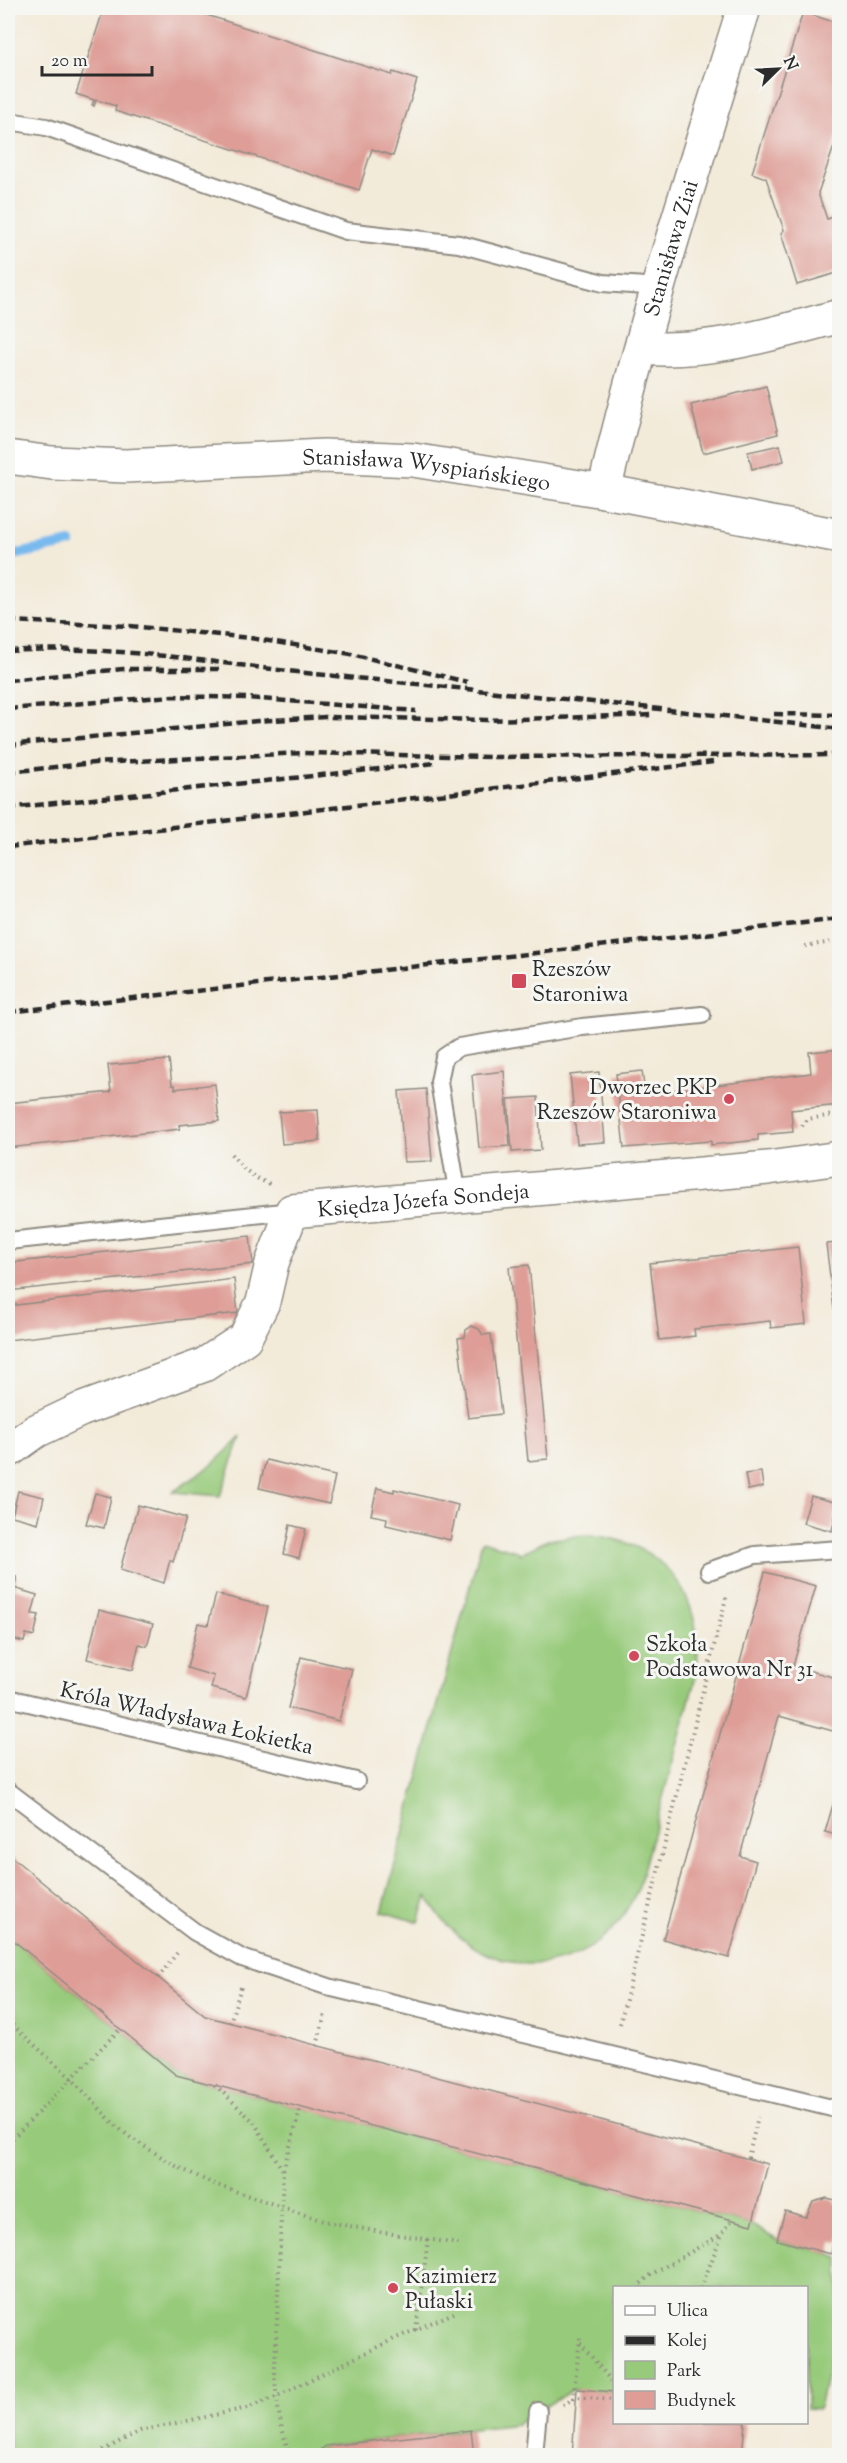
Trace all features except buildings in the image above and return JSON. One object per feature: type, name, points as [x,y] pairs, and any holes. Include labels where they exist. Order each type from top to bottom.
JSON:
[{"type":"street","name":"Stanisława Ziai","points":[[604,491],[680,211],[744,8]]},
{"type":"street","points":[[642,348],[668,351],[746,340],[840,316]]},
{"type":"street","name":"Stanisława Wyspiańskiego","points":[[8,458],[52,463],[126,466],[324,456],[413,460],[604,491],[840,536]]},
{"type":"street","name":"Księdza Józefa Sondeja","points":[[292,1210],[768,1168],[840,1158]]},
{"type":"street","points":[[8,1451],[36,1431],[80,1410],[204,1365],[245,1338],[263,1302],[272,1263],[292,1210]]},
{"type":"lane","points":[[8,123],[46,127],[346,231],[459,244],[603,283],[659,287]]},
{"type":"lane","points":[[458,1196],[439,1082],[444,1057],[459,1047],[571,1028],[702,1015]]},
{"type":"lane","name":"Księdza Józefa Sondeja","points":[[8,1241],[292,1210]]},
{"type":"lane","points":[[709,1571],[755,1555],[840,1549]]},
{"type":"lane","name":"Króla Władysława Łokietka","points":[[8,1698],[356,1781]]},
{"type":"lane","points":[[8,1791],[195,1932],[249,1960],[332,1988],[840,2110]]},
{"type":"lane","points":[[534,2456],[538,2411]]},
{"type":"path","points":[[805,946],[840,942]]},
{"type":"path","points":[[620,2024],[735,1562]]},
{"type":"path","points":[[230,2023],[249,1960]]},
{"type":"path","points":[[8,2021],[72,2079],[115,2125],[149,2150],[214,2184],[322,2221],[459,2244]]},
{"type":"path","points":[[8,2143],[120,2029]]},
{"type":"path","points":[[215,2085],[254,2122],[283,2171]]},
{"type":"path","points":[[748,2158],[765,2093]]},
{"type":"path","points":[[290,2456],[280,2426],[275,2397],[281,2206],[283,2171],[301,2107]]},
{"type":"path","points":[[702,2286],[722,2234],[732,2220]]},
{"type":"path","points":[[640,2286],[652,2274],[722,2234]]},
{"type":"path","points":[[416,2330],[428,2239]]},
{"type":"path","points":[[92,2456],[140,2431],[247,2408],[275,2397],[456,2312]]},
{"type":"path","points":[[613,2382],[579,2340],[575,2398],[613,2400]]},
{"type":"green space","points":[[241,1437],[220,1496],[173,1492],[213,1464]]},
{"type":"green space","points":[[584,1535],[613,1539],[637,1547],[658,1560],[674,1577],[687,1598],[695,1621],[698,1648],[696,1676],[638,1889],[630,1904],[606,1936],[576,1955],[551,1962],[527,1964],[503,1960],[480,1950],[459,1936],[441,1918],[427,1896],[419,1922],[382,1912],[482,1541],[520,1552],[520,1554],[547,1540]]},
{"type":"green space","points":[[8,1936],[176,2075],[752,2225],[777,2240],[831,2254],[839,2259],[839,2318],[819,2409],[808,2408],[808,2286],[613,2286],[613,2392],[572,2390],[517,2424],[326,2446],[310,2455],[8,2455]]},
{"type":"waterway","points":[[8,556],[71,543]]},
{"type":"railway","points":[[8,621],[130,626],[250,638],[351,654],[467,682]]},
{"type":"railway","points":[[8,651],[124,652],[840,729]]},
{"type":"railway","points":[[8,680],[123,669],[219,669]]},
{"type":"railway","points":[[8,709],[173,696],[248,698],[416,711]]},
{"type":"railway","points":[[774,714],[840,715]]},
{"type":"railway","points":[[8,745],[257,721],[325,717],[486,720],[654,715]]},
{"type":"railway","points":[[8,772],[94,763],[303,753],[493,757],[840,755]]},
{"type":"railway","points":[[8,847],[713,762]]},
{"type":"railway","points":[[8,808],[436,763]]},
{"type":"railway","points":[[8,1012],[840,919]]},
{"type":"place","name":"Rzeszów Staroniwa","points":[[519,981]]},
{"type":"place","name":"Dworzec PKP Rzeszów Staroniwa","points":[[729,1099]]},
{"type":"place","name":"Szkoła Podstawowa Nr 31","points":[[634,1656]]},
{"type":"place","name":"Kazimierz Pułaski","points":[[393,2288]]}]
